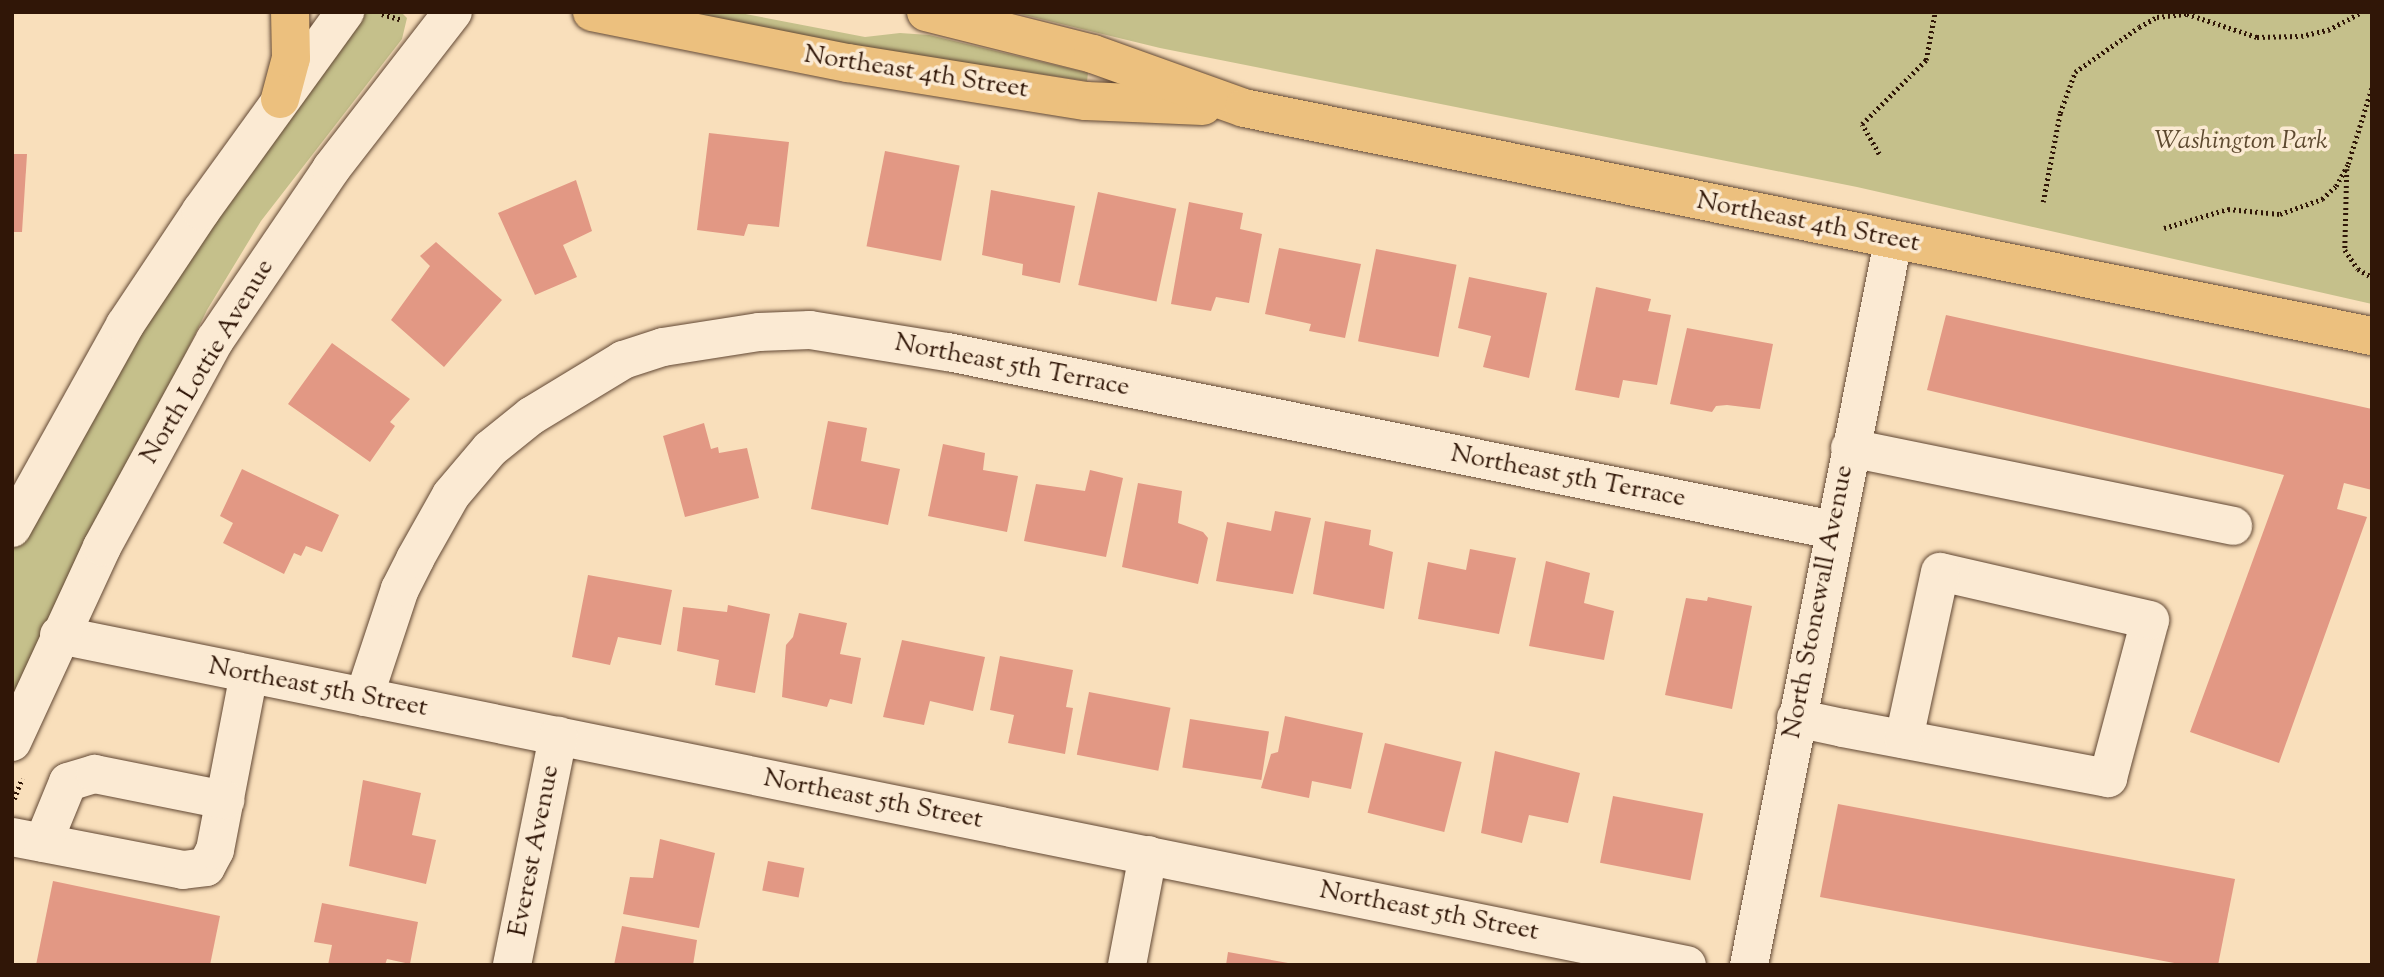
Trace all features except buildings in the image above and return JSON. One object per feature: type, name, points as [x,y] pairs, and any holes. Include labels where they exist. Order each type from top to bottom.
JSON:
[{"type":"main road","points":[[280,99],[291,58],[290,12]]},
{"type":"main road","name":"Northeast 4th Street","points":[[592,12],[848,63],[1086,101],[1244,108]]},
{"type":"main road","name":"Northeast 4th Street","points":[[926,12],[1093,54],[1244,108],[2372,336]]},
{"type":"street","points":[[12,528],[125,325],[280,99],[345,12]]},
{"type":"street","name":"North Lottie Avenue","points":[[12,742],[60,635],[215,340],[331,169],[453,12]]},
{"type":"street","name":"North Stonewall Avenue","points":[[1749,965],[1833,530],[1893,241]]},
{"type":"street","name":"Northeast 5th Terrace","points":[[365,697],[400,589],[415,559],[451,495],[490,449],[550,403],[623,360],[663,347],[759,332],[810,330],[935,350],[1833,530]]},
{"type":"street","points":[[1850,448],[2233,526]]},
{"type":"street","points":[[1796,718],[1904,739],[2108,778],[2150,620],[1940,572],[1904,739]]},
{"type":"street","name":"Northeast 5th Street","points":[[60,635],[1687,965]]},
{"type":"street","points":[[225,800],[95,774],[68,782],[28,840],[183,870],[206,867],[215,850],[225,800],[249,674]]},
{"type":"street","name":"Everest Avenue","points":[[512,965],[558,736]]},
{"type":"street","points":[[1127,965],[1148,855]]},
{"type":"path","points":[[375,12],[408,21]]},
{"type":"path","points":[[1879,154],[1862,124],[1926,60],[1935,12]]},
{"type":"path","points":[[2043,202],[2060,113],[2075,72],[2139,27],[2157,17],[2187,13],[2257,37],[2301,36],[2328,30],[2362,12]]},
{"type":"path","points":[[2164,228],[2228,209],[2294,211],[2322,199],[2336,186],[2347,164],[2372,87]]},
{"type":"path","points":[[2347,164],[2345,250],[2358,269],[2372,277]]},
{"type":"green space","points":[[366,12],[401,12],[407,18],[402,39],[261,221],[207,310],[12,705],[12,551],[64,449],[288,105]]},
{"type":"green space","points":[[677,12],[735,12],[865,37],[900,33],[929,35],[1088,73],[1087,81],[851,46]]},
{"type":"green space","name":"Washington Park","points":[[1012,12],[2372,12],[2372,304],[1857,187],[1160,48]]}]
